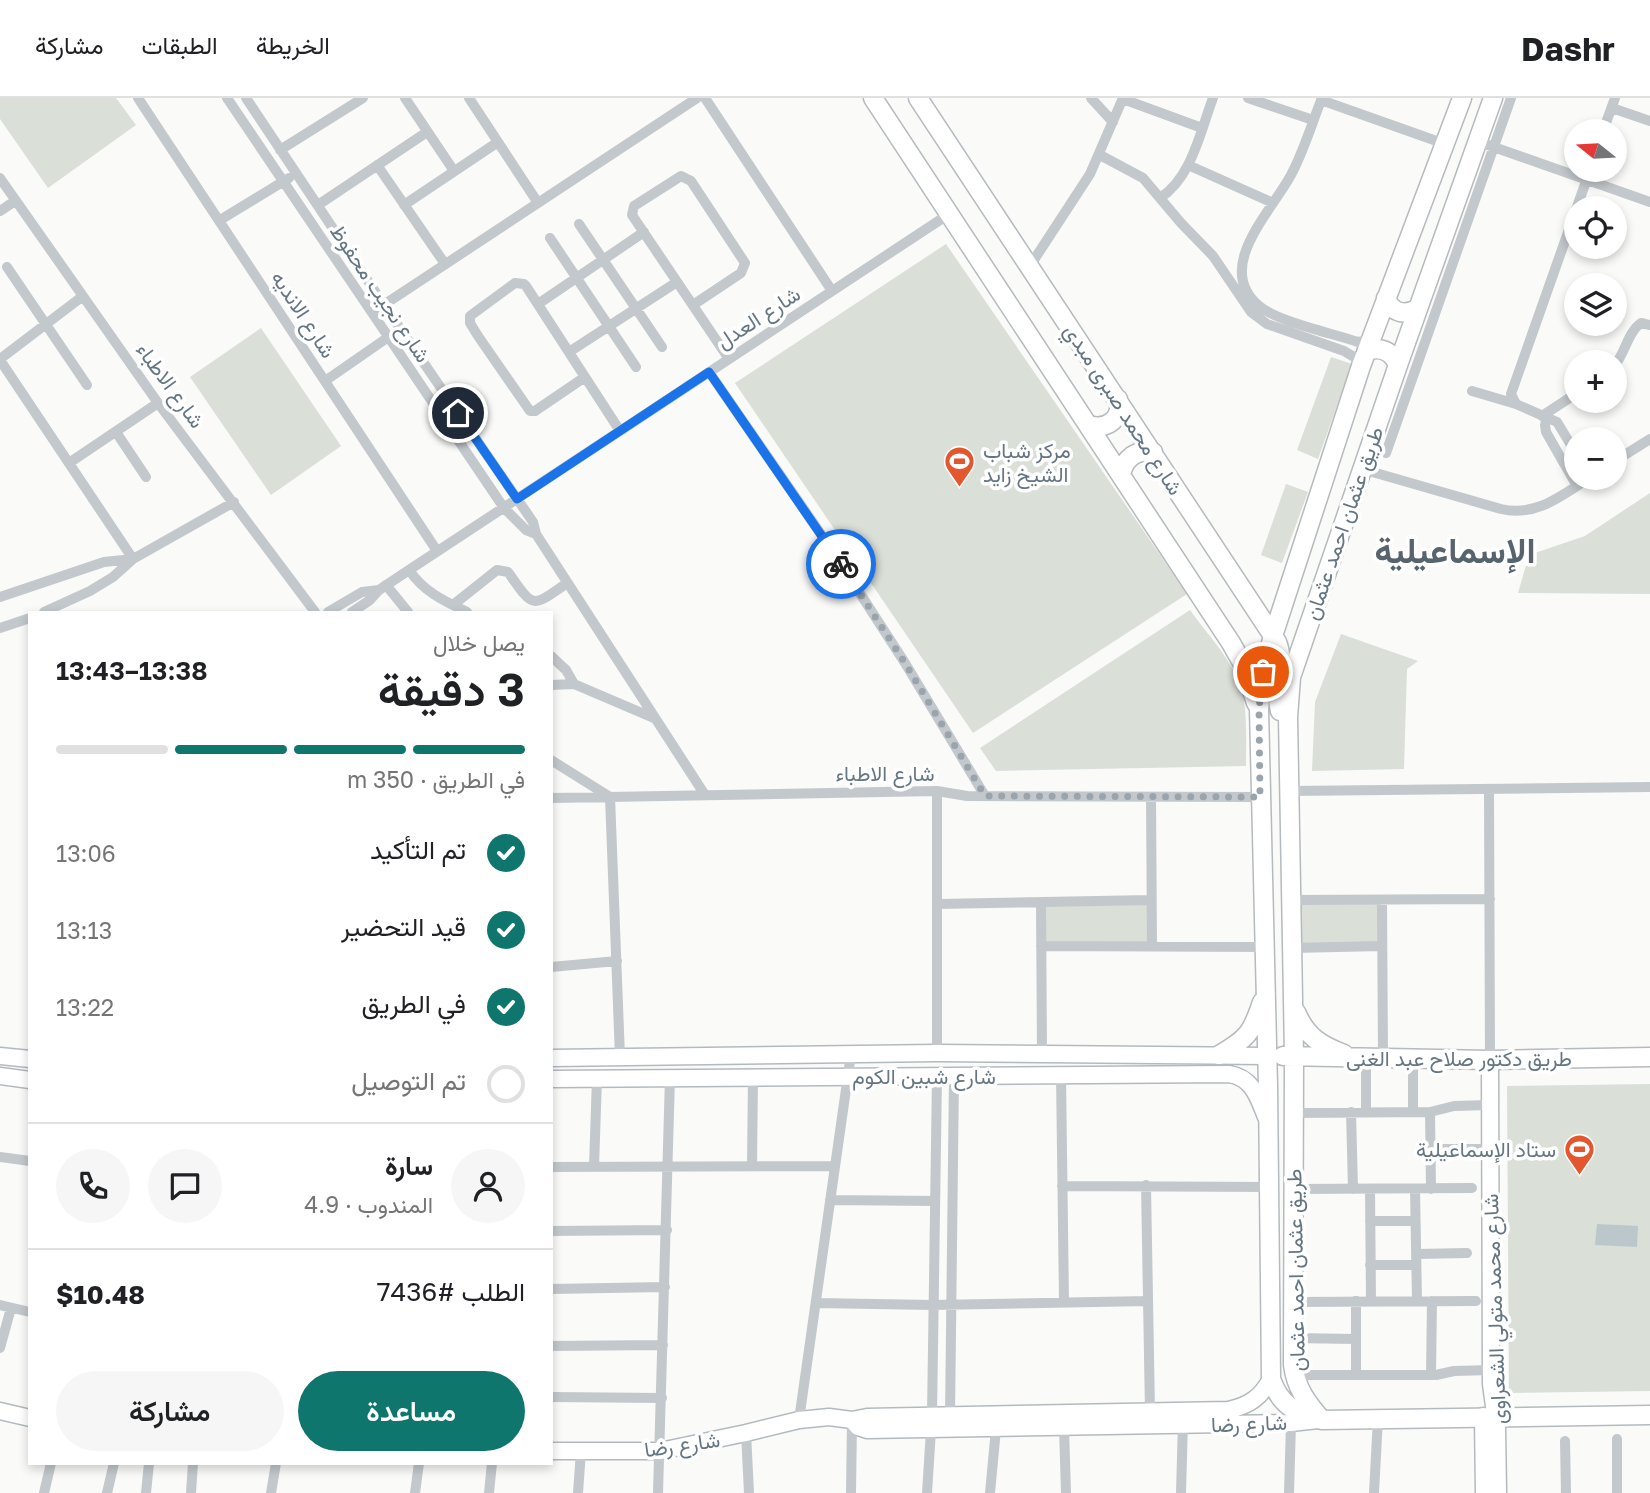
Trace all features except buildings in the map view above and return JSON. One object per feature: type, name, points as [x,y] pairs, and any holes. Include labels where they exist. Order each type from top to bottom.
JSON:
[{"type":"main road","name":"شارع محمد صبرى مبدي","points":[[873,98],[1238,654],[1259,709]]},
{"type":"main road","name":"شارع محمد صبرى مبدي","points":[[918,98],[1273,636],[1281,658],[1278,702],[1289,734]]},
{"type":"main road","name":"طريق عثمان احمد عثمان","points":[[1322,1420],[1295,1412],[1274,1386],[1259,709],[1263,672],[1273,636],[1366,352],[1462,98]]},
{"type":"main road","name":"طريق عثمان احمد عثمان","points":[[1322,1420],[1303,1397],[1296,1379],[1293,1338],[1294,1063],[1290,691],[1296,660],[1418,309],[1486,144],[1493,98]]},
{"type":"main road","points":[[1386,298],[1390,306],[1399,312],[1408,313],[1418,309]]},
{"type":"main road","points":[[1366,352],[1383,350],[1392,355],[1398,365]]},
{"type":"main road","points":[[1088,425],[1101,427],[1112,422],[1119,411],[1118,399]]},
{"type":"main road","points":[[1121,474],[1129,457],[1141,452],[1153,452]]},
{"type":"main road","points":[[1261,854],[1276,857],[1290,853]]},
{"type":"main road","points":[[1219,1055],[1242,1042],[1249,1034],[1266,988]]},
{"type":"main road","points":[[1293,1006],[1302,1027],[1320,1044],[1369,1059]]},
{"type":"main road","points":[[1267,1056],[1294,1063]]},
{"type":"main road","name":"طريق دكتور صلاح عبد الغنى","points":[[1294,1063],[1325,1058],[1490,1060],[1650,1056]]},
{"type":"main road","points":[[1268,1086],[1294,1063]]},
{"type":"main road","points":[[1274,1386],[1288,1392],[1296,1379]]},
{"type":"main road","name":"شارع رضا","points":[[1322,1420],[1650,1415]]},
{"type":"street","name":"شارع الانديه","points":[[138,98],[437,551]]},
{"type":"street","name":"شارع نجيب محفوظ","points":[[228,98],[387,338],[504,508],[526,530],[536,534]]},
{"type":"street","name":"شارع نجيب محفوظ","points":[[246,98],[383,305],[535,525],[536,534],[705,795]]},
{"type":"street","points":[[340,98],[346,109]]},
{"type":"street","points":[[280,150],[363,98]]},
{"type":"street","points":[[405,98],[454,171]]},
{"type":"street","points":[[469,98],[538,203]]},
{"type":"street","points":[[371,313],[697,98]]},
{"type":"street","points":[[705,98],[832,291]]},
{"type":"street","points":[[1091,98],[1113,122]]},
{"type":"street","points":[[1160,198],[1180,180],[1188,165],[1213,98]]},
{"type":"street","points":[[1248,98],[1313,120]]},
{"type":"street","points":[[1386,453],[1486,144],[1511,98]]},
{"type":"street","points":[[1030,266],[1080,191],[1100,155],[1123,99],[1202,128]]},
{"type":"street","points":[[1100,155],[1143,178],[1239,288],[1253,300],[1270,313],[1358,342],[1366,352],[1354,357],[1261,321],[1251,312],[1239,288],[1243,261],[1257,227],[1294,170],[1322,99],[1445,144]]},
{"type":"street","points":[[1614,103],[1650,121]]},
{"type":"street","points":[[317,205],[428,132]]},
{"type":"street","points":[[404,205],[498,142]]},
{"type":"street","points":[[1486,144],[1564,168]]},
{"type":"street","points":[[377,165],[445,264]]},
{"type":"street","points":[[1188,165],[1273,203]]},
{"type":"street","points":[[220,220],[296,173]]},
{"type":"street","points":[[693,305],[741,273],[745,263],[689,179],[678,177],[634,206],[632,215],[729,359]]},
{"type":"street","name":"شارع الاطباء","points":[[0,178],[158,402],[314,611]]},
{"type":"street","points":[[1516,404],[1511,394],[1513,387],[1586,182]]},
{"type":"street","points":[[1604,182],[1650,202]]},
{"type":"street","points":[[0,211],[15,201]]},
{"type":"street","name":"شارع العدل","points":[[330,611],[362,593],[382,587],[409,570],[949,214]]},
{"type":"street","points":[[579,224],[662,346]]},
{"type":"street","points":[[538,304],[644,232]]},
{"type":"street","points":[[550,238],[636,367]]},
{"type":"street","points":[[7,267],[87,385]]},
{"type":"street","points":[[569,352],[677,282]]},
{"type":"street","points":[[585,377],[535,411],[530,411],[470,323],[470,316],[473,311],[515,284],[524,284],[538,304],[620,431]]},
{"type":"street","points":[[83,296],[0,359],[133,559]]},
{"type":"street","points":[[1625,350],[1635,327],[1641,324],[1650,325]]},
{"type":"street","points":[[325,381],[387,338]]},
{"type":"street","points":[[709,372],[830,547],[905,663],[985,796]]},
{"type":"street","points":[[1472,391],[1516,404],[1557,422],[1564,434]]},
{"type":"street","points":[[69,463],[158,402]]},
{"type":"street","points":[[1544,417],[1564,402]]},
{"type":"street","points":[[1544,417],[1546,432],[1564,463]]},
{"type":"street","points":[[116,432],[146,477]]},
{"type":"street","points":[[1627,453],[1650,439]]},
{"type":"street","points":[[1362,469],[1510,512],[1539,508],[1569,490]]},
{"type":"street","points":[[46,611],[113,578],[133,559],[234,502]]},
{"type":"street","points":[[0,597],[104,562],[133,559]]},
{"type":"street","points":[[409,570],[423,587],[465,611]]},
{"type":"street","points":[[453,605],[497,570],[508,572],[526,598],[532,602],[540,601],[568,583]]},
{"type":"street","points":[[382,587],[407,611]]},
{"type":"street","name":"شارع العدل","points":[[353,611],[382,587]]},
{"type":"street","points":[[0,628],[28,619]]},
{"type":"street","points":[[553,658],[566,670],[574,684]]},
{"type":"street","points":[[553,685],[574,684],[656,719]]},
{"type":"street","points":[[553,761],[610,797],[620,1057]]},
{"type":"street","points":[[1290,791],[1650,787]]},
{"type":"street","name":"شارع محمد متولي الشعراوى","points":[[1484,1493],[1492,1391],[1489,789]]},
{"type":"street","points":[[937,791],[937,1053]]},
{"type":"street","name":"شارع الاطباء","points":[[553,798],[937,791],[967,796],[1260,797]]},
{"type":"street","points":[[1151,797],[1152,946]]},
{"type":"street","points":[[1291,900],[1490,899]]},
{"type":"street","points":[[937,904],[1151,900]]},
{"type":"street","points":[[1366,1112],[1382,946],[1382,901]]},
{"type":"street","points":[[1041,902],[1042,1053]]},
{"type":"street","points":[[1041,946],[1265,947]]},
{"type":"street","points":[[1292,948],[1382,946]]},
{"type":"street","points":[[553,967],[617,961]]},
{"type":"street","name":"شارع شبين الكوم","points":[[553,1058],[937,1053],[1267,1056]]},
{"type":"street","points":[[799,1420],[851,1055]]},
{"type":"street","points":[[0,1056],[28,1059]]},
{"type":"street","points":[[1413,1060],[1413,1112]]},
{"type":"street","points":[[950,1416],[954,1075]]},
{"type":"street","points":[[1061,1075],[1064,1302]]},
{"type":"street","name":"شارع شبين الكوم","points":[[553,1079],[1238,1075],[1253,1086],[1269,1123]]},
{"type":"street","points":[[0,1076],[28,1080]]},
{"type":"street","points":[[926,1493],[932,1423],[937,1076]]},
{"type":"street","points":[[658,1493],[670,1077]]},
{"type":"street","points":[[752,1166],[753,1077]]},
{"type":"street","points":[[594,1167],[597,1078]]},
{"type":"street","points":[[1293,1112],[1430,1112],[1454,1106],[1490,1105]]},
{"type":"street","points":[[1351,1112],[1353,1189]]},
{"type":"street","points":[[1430,1112],[1432,1189]]},
{"type":"street","points":[[1431,1149],[1490,1149]]},
{"type":"street","points":[[0,1157],[28,1161]]},
{"type":"street","points":[[553,1167],[834,1166]]},
{"type":"street","points":[[1146,1185],[1150,1412]]},
{"type":"street","points":[[1062,1186],[1269,1187]]},
{"type":"street","points":[[1293,1189],[1472,1188]]},
{"type":"street","points":[[1370,1189],[1371,1301]]},
{"type":"street","points":[[1415,1189],[1417,1301]]},
{"type":"street","points":[[830,1200],[935,1201]]},
{"type":"street","points":[[1370,1221],[1415,1221]]},
{"type":"street","points":[[553,1231],[667,1230]]},
{"type":"street","points":[[1370,1265],[1467,1254]]},
{"type":"street","points":[[553,1289],[665,1287]]},
{"type":"street","points":[[1294,1301],[1476,1300]]},
{"type":"street","points":[[816,1304],[1148,1301]]},
{"type":"street","points":[[1356,1301],[1356,1375]]},
{"type":"street","points":[[1431,1375],[1432,1301]]},
{"type":"street","points":[[0,1348],[5,1306],[28,1312]]},
{"type":"street","points":[[1293,1338],[1356,1339]]},
{"type":"street","points":[[553,1346],[663,1345]]},
{"type":"street","points":[[1296,1379],[1356,1375],[1431,1375],[1491,1370]]},
{"type":"street","name":"شارع رضا","points":[[553,1451],[660,1451],[799,1420],[829,1417],[852,1420],[858,1427],[867,1430],[932,1423],[996,1429],[1064,1428],[1183,1418],[1242,1407],[1274,1386]]},
{"type":"street","points":[[553,1397],[662,1398]]},
{"type":"street","points":[[0,1411],[28,1418]]},
{"type":"street","name":"شارع رضا","points":[[932,1423],[950,1416],[1150,1412],[1183,1418],[1291,1423],[1322,1420]]},
{"type":"street","name":"شارع محمد متولي الشعراوى","points":[[1490,1416],[1498,1493]]},
{"type":"street","points":[[1181,1493],[1183,1418]]},
{"type":"street","points":[[1374,1493],[1378,1418]]},
{"type":"street","points":[[852,1420],[852,1493]]},
{"type":"street","points":[[1289,1493],[1291,1423]]},
{"type":"street","points":[[1064,1428],[1066,1493]]},
{"type":"street","points":[[990,1493],[996,1429]]},
{"type":"street","points":[[746,1433],[749,1493]]},
{"type":"street","points":[[1617,1439],[1617,1493]]},
{"type":"street","points":[[1565,1441],[1566,1493]]},
{"type":"street","points":[[578,1493],[581,1451]]},
{"type":"street","points":[[44,1493],[51,1465]]},
{"type":"street","points":[[107,1493],[114,1465]]},
{"type":"street","points":[[146,1493],[149,1465]]},
{"type":"street","points":[[191,1493],[193,1465]]},
{"type":"street","points":[[271,1493],[276,1465]]},
{"type":"street","points":[[415,1493],[419,1465]]},
{"type":"street","points":[[489,1493],[492,1465]]},
{"type":"shaded area","points":[[0,98],[116,98],[136,125],[48,188],[0,119]]},
{"type":"shaded area","name":"مركز شباب الشيخ زايد","points":[[946,244],[1187,594],[973,733],[735,383]]},
{"type":"shaded area","points":[[261,328],[341,446],[271,495],[190,377]]},
{"type":"shaded area","points":[[1331,357],[1352,364],[1318,459],[1297,450]]},
{"type":"shaded area","points":[[1286,484],[1308,492],[1282,563],[1261,555]]},
{"type":"shaded area","points":[[1650,493],[1650,594],[1518,593],[1529,555],[1585,536]]},
{"type":"shaded area","points":[[1190,610],[1230,664],[1241,687],[1246,716],[1246,766],[996,771],[980,748]]},
{"type":"shaded area","points":[[1341,634],[1418,661],[1407,669],[1404,769],[1312,771],[1315,702]]},
{"type":"shaded area","points":[[1149,902],[1151,944],[1043,945],[1043,904]]},
{"type":"shaded area","points":[[1297,902],[1381,902],[1381,944],[1298,946]]},
{"type":"shaded area","name":"ستاد الإسماعيلية","points":[[1650,1084],[1650,1391],[1509,1393],[1507,1086]]},
{"type":"shaded area","points":[[1597,1224],[1638,1226],[1637,1247],[1595,1245]]},
{"type":"way so far","points":[[841,564],[905,663],[985,796],[1260,797],[1259,709],[1263,672]]},
{"type":"place","name":"مركز شباب الشيخ زايد","points":[[960,489]]},
{"type":"place","name":"ستاد الإسماعيلية","points":[[1579,1176]]},
{"type":"district","name":"الإسماعيلية","points":[[1455,550]]},
{"type":"route","points":[[458,413],[517,499],[709,372],[841,564]]}]
